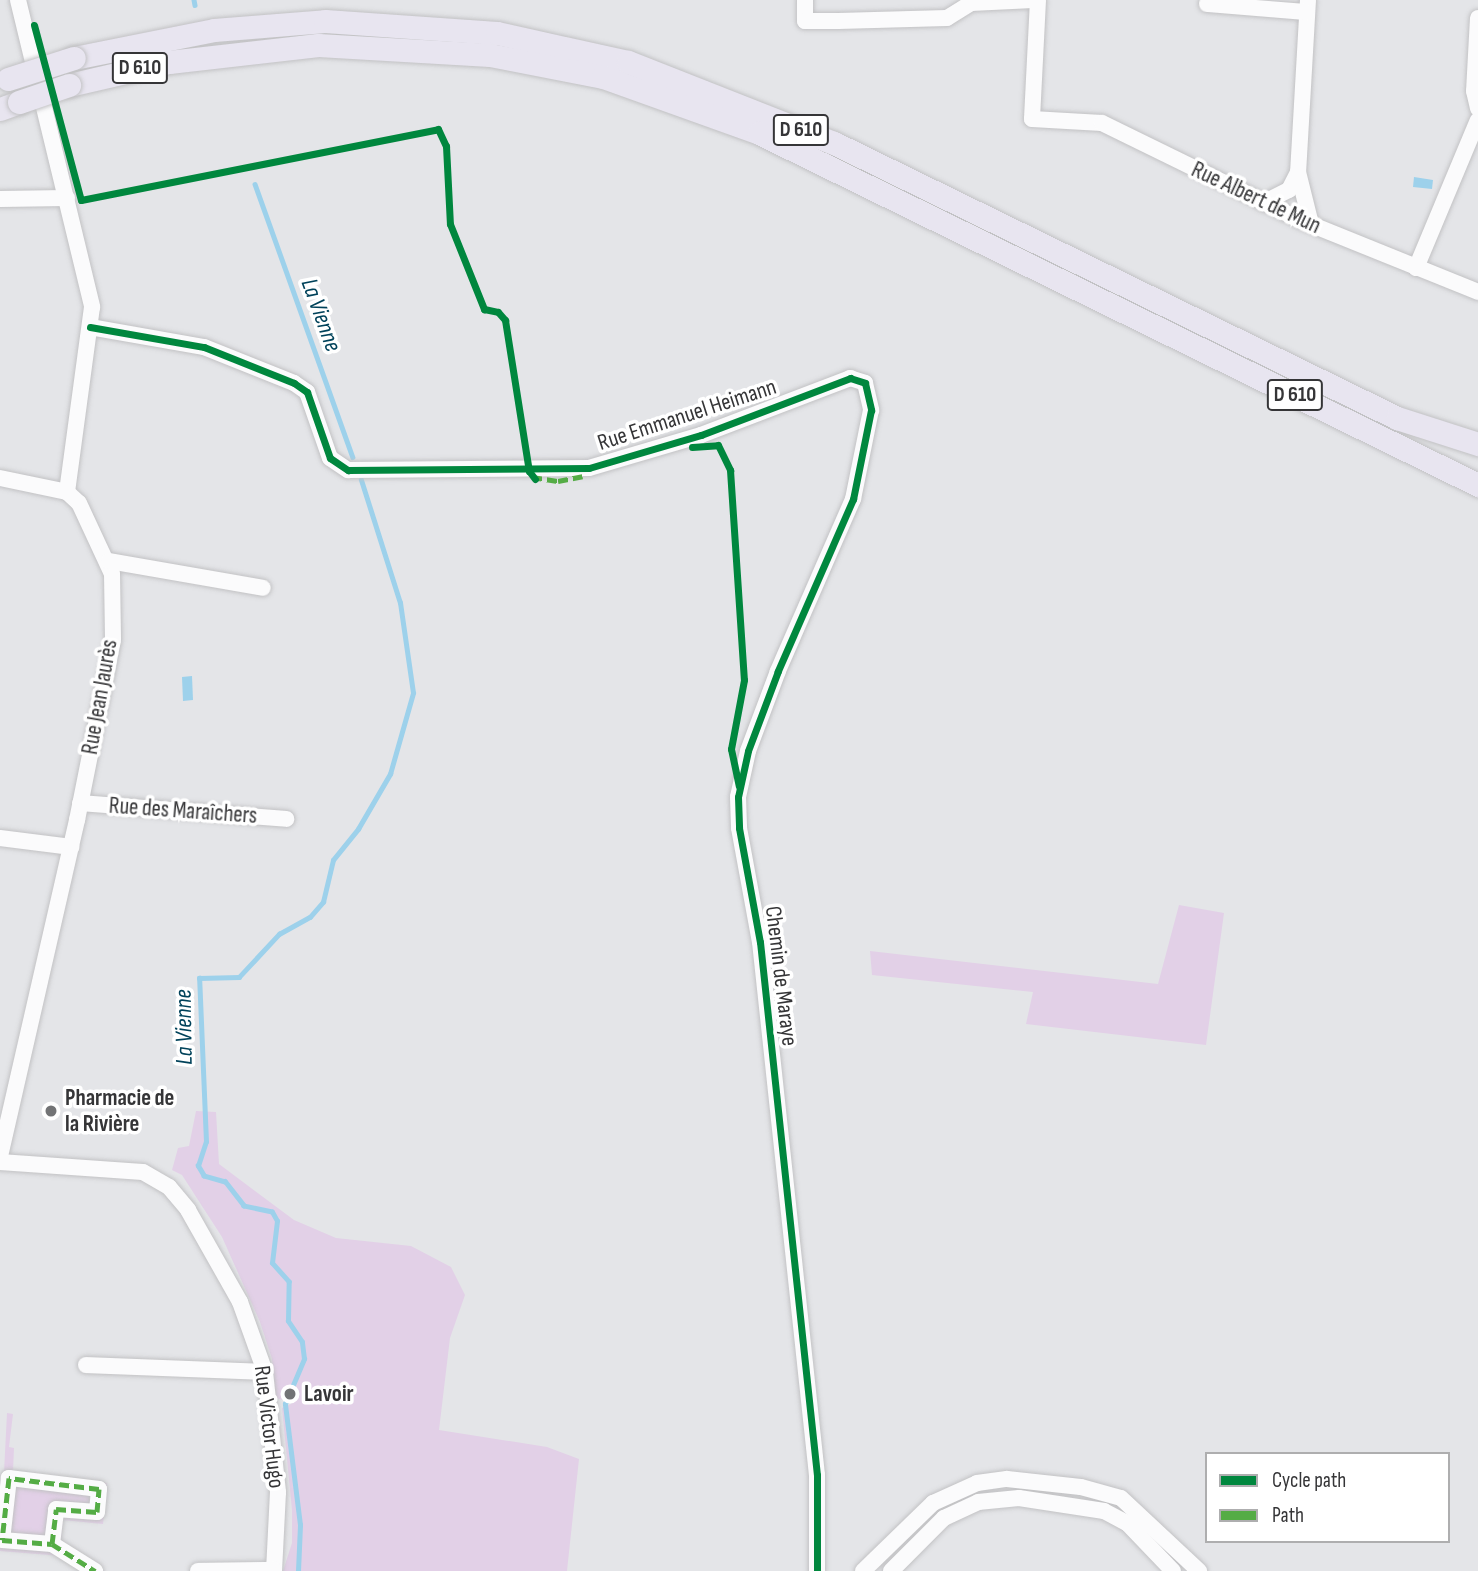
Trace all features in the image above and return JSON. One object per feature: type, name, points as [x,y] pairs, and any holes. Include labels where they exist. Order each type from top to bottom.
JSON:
[{"type":"highway","name":"D 610","points":[[4,81],[74,58],[214,30],[325,21],[497,33],[628,62],[834,143],[1397,418],[1478,444]]},
{"type":"highway","name":"D 610","points":[[10,106],[69,86],[180,60],[318,46],[490,55],[603,78],[759,132],[1361,425],[1478,467]]},
{"type":"highway","points":[[1361,425],[1478,485]]},
{"type":"street","points":[[0,478],[67,492],[90,327],[88,280],[18,0]]},
{"type":"street","points":[[805,0],[805,21],[838,21],[947,18],[971,3],[1035,0]]},
{"type":"street","name":"Rue Albert de Mun","points":[[1035,0],[1032,118],[1102,123],[1263,203],[1478,292]]},
{"type":"street","points":[[1207,4],[1307,6],[1298,172],[1311,224]]},
{"type":"street","points":[[1478,18],[1474,91],[1478,109]]},
{"type":"street","points":[[1416,268],[1478,120]]},
{"type":"street","points":[[1263,203],[1289,190],[1298,172]]},
{"type":"street","points":[[0,199],[67,198]]},
{"type":"street","name":"Rue Emmanuel Heimann","points":[[90,327],[204,347],[294,383],[307,392],[330,458],[348,470],[589,468],[701,435],[850,378]]},
{"type":"street","name":"Chemin de Maraye","points":[[817,1571],[817,1475],[760,942],[739,828],[738,797],[748,751],[778,671],[850,508],[864,462],[871,410],[865,383],[850,378]]},
{"type":"street","name":"Rue Jean Jaurès","points":[[0,1155],[71,847],[113,640],[109,561],[79,503],[67,492]]},
{"type":"street","points":[[109,561],[263,588]]},
{"type":"street","name":"Rue des Maraîchers","points":[[80,803],[286,819]]},
{"type":"street","points":[[0,838],[71,847]]},
{"type":"street","name":"Rue Victor Hugo","points":[[0,1162],[143,1172],[169,1187],[220,1261],[265,1372],[278,1492],[274,1571]]},
{"type":"street","points":[[86,1365],[265,1372]]},
{"type":"street","points":[[56,1509],[96,1512],[99,1489],[9,1478],[2,1540],[52,1544],[95,1571]]},
{"type":"street","points":[[863,1571],[933,1503],[977,1483],[1007,1479],[1081,1487],[1121,1498],[1199,1571]]},
{"type":"street","points":[[52,1544],[57,1485]]},
{"type":"street","points":[[891,1571],[944,1518],[978,1502],[1019,1497],[1104,1511],[1128,1524],[1172,1571]]},
{"type":"street","points":[[198,1571],[274,1571]]},
{"type":"shaded area","points":[[1179,905],[1224,913],[1206,1045],[1026,1024],[1033,992],[872,975],[870,951],[1158,984]]},
{"type":"shaded area","points":[[196,1111],[216,1112],[219,1164],[294,1220],[336,1238],[411,1246],[451,1267],[465,1295],[450,1338],[439,1430],[547,1447],[579,1459],[567,1571],[283,1571],[292,1543],[292,1510],[282,1408],[291,1404],[298,1390],[289,1385],[283,1400],[276,1398],[272,1359],[260,1322],[222,1237],[182,1175],[172,1170],[178,1148],[189,1146]]},
{"type":"shaded area","points":[[7,1413],[13,1414],[9,1447],[14,1448],[13,1471],[107,1483],[103,1524],[63,1520],[61,1542],[104,1571],[81,1571],[62,1556],[0,1551]]},
{"type":"water","points":[[1414,177],[1433,180],[1432,189],[1413,187]]},
{"type":"water","points":[[192,676],[193,700],[183,701],[182,677]]},
{"type":"waterway","name":"La Vienne","points":[[194,0],[195,5]]},
{"type":"waterway","name":"La Vienne","points":[[255,184],[353,457]]},
{"type":"waterway","name":"La Vienne","points":[[298,1571],[300,1525],[285,1404],[304,1359],[302,1342],[288,1321],[289,1282],[272,1263],[277,1221],[272,1212],[244,1206],[225,1182],[204,1176],[198,1166],[206,1142],[199,978],[239,977],[279,934],[310,917],[323,902],[333,860],[358,829],[390,774],[413,693],[400,603],[361,480]]},
{"type":"marked path","points":[[532,477],[558,481],[583,476]]},
{"type":"marked path","points":[[52,1544],[56,1509],[97,1512],[99,1489],[9,1478],[2,1540],[52,1544],[95,1571]]},
{"type":"cycle path","points":[[34,25],[81,200],[438,129],[446,146],[450,224],[484,309],[498,312],[505,320],[529,471],[535,479]]},
{"type":"cycle path","points":[[90,327],[204,347],[294,383],[307,392],[330,458],[348,470],[589,468],[701,435],[850,378],[865,383],[871,410],[853,499],[778,671],[748,751],[738,797],[739,828],[760,942],[817,1475],[817,1571]]},
{"type":"cycle path","points":[[692,447],[718,445],[730,470],[744,680],[731,749],[739,786]]},
{"type":"place","name":"Pharmacie de la Rivière","points":[[51,1111]]},
{"type":"place","name":"Lavoir","points":[[290,1394]]}]
